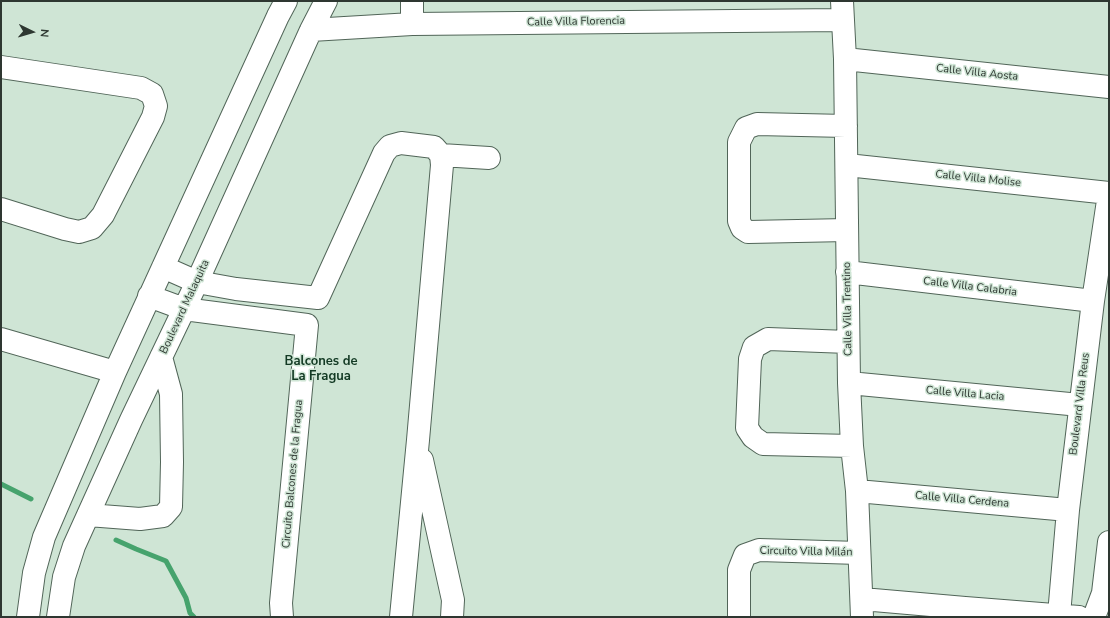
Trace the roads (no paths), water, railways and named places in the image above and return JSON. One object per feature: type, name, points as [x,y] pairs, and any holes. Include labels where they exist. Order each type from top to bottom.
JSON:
[{"type":"street","points":[[28,617],[34,573],[44,537],[149,296],[274,23],[286,1]]},
{"type":"street","name":"Boulevard Malaquita","points":[[58,617],[64,577],[74,546],[197,282],[311,30],[326,1]]},
{"type":"street","points":[[412,1],[412,24]]},
{"type":"street","name":"Calle Villa Florencia","points":[[311,30],[412,24],[842,10]]},
{"type":"street","name":"Calle Villa Trentino","points":[[842,10],[845,59],[847,165],[849,383],[852,446],[857,491],[862,608]]},
{"type":"street","name":"Calle Villa Aosta","points":[[845,59],[1109,87]]},
{"type":"street","points":[[1,67],[141,88],[152,94],[156,106],[152,117],[103,215],[92,228],[79,232],[65,230],[1,208]]},
{"type":"street","points":[[846,126],[757,124],[746,128],[739,142],[739,221],[742,228],[748,232],[847,230]]},
{"type":"street","points":[[163,267],[197,282],[236,289],[318,298],[384,153],[390,146],[401,143],[434,147],[441,155],[442,165],[401,617]]},
{"type":"street","points":[[441,155],[489,158]]},
{"type":"street","name":"Calle Villa Molise","points":[[847,165],[1109,194]]},
{"type":"street","name":"Boulevard Villa Reus","points":[[1069,616],[1068,510],[1093,301],[1109,194]]},
{"type":"street","name":"Calle Villa Calabria","points":[[847,272],[1093,301]]},
{"type":"street","name":"Circuito Balcones de la Fragua","points":[[149,296],[184,309],[308,325],[281,603],[282,617]]},
{"type":"street","points":[[1,339],[115,372]]},
{"type":"street","points":[[848,342],[768,339],[754,347],[750,359],[747,428],[753,438],[763,444],[852,446]]},
{"type":"street","points":[[88,515],[140,519],[163,516],[172,507],[171,394],[161,357]]},
{"type":"street","name":"Calle Villa Lacia","points":[[849,383],[1080,404]]},
{"type":"street","points":[[418,440],[453,600],[452,617]]},
{"type":"street","name":"Calle Villa Cerdena","points":[[857,491],[1068,510]]},
{"type":"street","points":[[1094,617],[1103,593],[1109,542]]},
{"type":"street","name":"Circuito Villa Milán","points":[[739,617],[739,570],[745,555],[759,550],[859,553]]},
{"type":"street","points":[[862,608],[1069,616]]},
{"type":"waterway","points":[[1,484],[31,499]]},
{"type":"waterway","points":[[116,540],[166,561],[186,598],[190,613],[194,617]]},
{"type":"district","name":"Balcones de La Fragua","points":[[321,370]]}]
